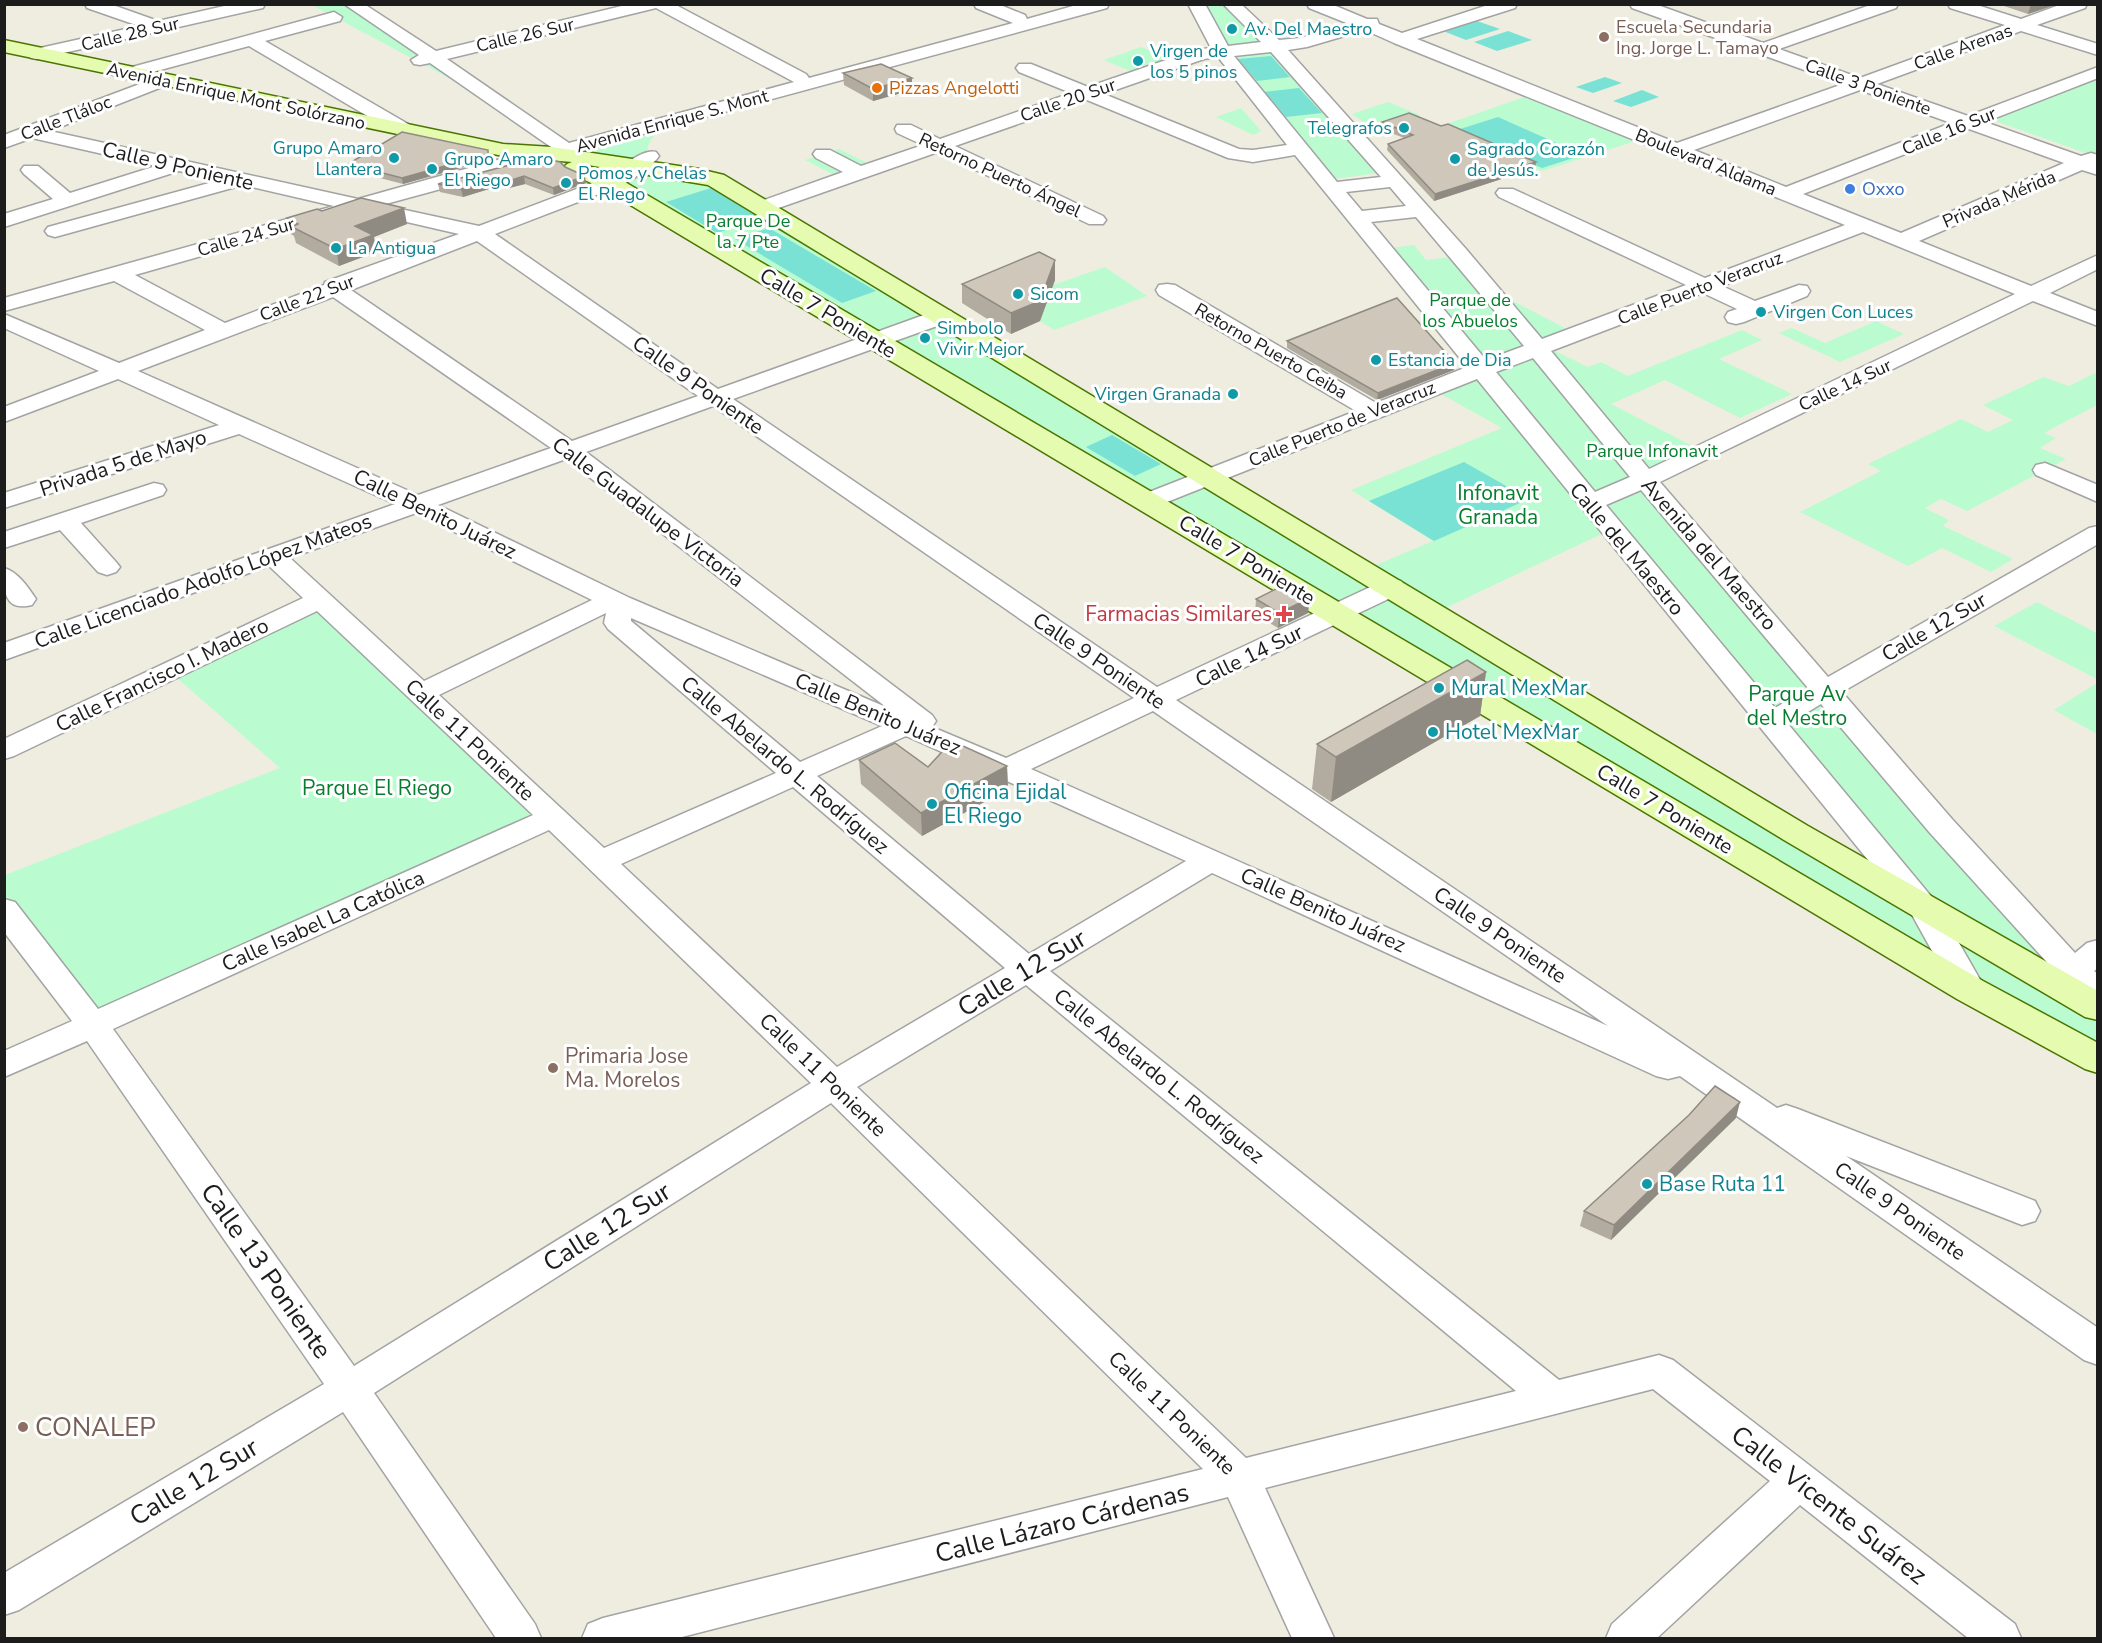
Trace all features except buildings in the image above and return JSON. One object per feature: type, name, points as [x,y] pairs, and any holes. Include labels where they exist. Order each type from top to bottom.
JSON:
[{"type":"main road","name":"Avenida Enrique Mont Solórzano","points":[[4,46],[408,132],[544,151]]},
{"type":"main road","points":[[544,151],[642,161],[677,172],[708,177],[763,207],[1924,908],[2097,1008]]},
{"type":"main road","name":"Calle 7 Poniente","points":[[544,151],[610,183],[1970,990],[2097,1060]]},
{"type":"street","name":"Calle 28 Sur","points":[[37,54],[257,4]]},
{"type":"street","points":[[312,4],[355,26],[377,20]]},
{"type":"street","points":[[352,4],[407,38],[488,97],[544,151],[657,134],[1108,6]]},
{"type":"street","name":"Calle 26 Sur","points":[[414,61],[653,4]]},
{"type":"street","points":[[662,4],[793,75]]},
{"type":"street","points":[[982,4],[1011,17],[1041,4]]},
{"type":"street","name":"Avenida Enrique S. Mont","points":[[544,151],[661,110],[1011,17],[1076,4]]},
{"type":"street","name":"Calle del Maestro","points":[[1196,4],[1222,51],[1300,149],[1924,908],[1970,990]]},
{"type":"street","name":"Avenida del Maestro","points":[[1231,4],[1276,47],[1503,306],[1645,480],[1941,826],[2085,961],[2097,992]]},
{"type":"street","name":"Boulevard Aldama","points":[[1315,4],[1372,23],[2039,290],[2097,308]]},
{"type":"street","name":"Boulevard Aldama","points":[[1340,4],[1372,23]]},
{"type":"street","points":[[1407,37],[1509,4]]},
{"type":"street","name":"Calle 3 Poniente","points":[[1638,4],[1678,10],[1769,46],[2093,162]]},
{"type":"street","points":[[1769,46],[1890,4]]},
{"type":"street","points":[[1956,4],[2097,41]]},
{"type":"street","points":[[1984,4],[2097,50]]},
{"type":"street","name":"Calle Arenas","points":[[1684,148],[2079,4]]},
{"type":"street","points":[[99,5],[158,27]]},
{"type":"street","name":"Avenida Enrique S. Mont","points":[[544,151],[1108,6]]},
{"type":"street","points":[[127,74],[334,17]]},
{"type":"street","name":"Calle 20 Sur","points":[[763,207],[1202,54],[1276,47],[1372,23]]},
{"type":"street","points":[[251,40],[408,132]]},
{"type":"street","points":[[397,53],[488,97]]},
{"type":"street","points":[[1025,68],[1053,77],[1234,154],[1253,156],[1300,149]]},
{"type":"street","name":"Calle 16 Sur","points":[[1793,191],[2097,72]]},
{"type":"street","name":"Calle Tláloc","points":[[4,142],[161,81]]},
{"type":"street","name":"Retorno Puerto Ángel","points":[[904,129],[1096,220]]},
{"type":"street","name":"Calle 9 Poniente","points":[[31,132],[478,232],[2097,1348]]},
{"type":"street","points":[[642,161],[649,144],[657,134]]},
{"type":"street","name":"Calle 24 Sur","points":[[4,305],[544,151]]},
{"type":"street","points":[[823,154],[859,173]]},
{"type":"street","name":"Calle 22 Sur","points":[[4,415],[333,287],[610,183],[626,175],[642,161]]},
{"type":"street","name":"Privada Mérida","points":[[1908,238],[2093,162]]},
{"type":"street","points":[[4,221],[175,166]]},
{"type":"street","points":[[31,170],[67,201]]},
{"type":"street","points":[[55,231],[241,180]]},
{"type":"street","points":[[1333,188],[1394,181]]},
{"type":"street","name":"Boulevard Aldama","points":[[1793,191],[1862,226],[1908,238]]},
{"type":"street","points":[[1506,193],[1754,309]]},
{"type":"street","points":[[1357,218],[1420,210]]},
{"type":"street","name":"Calle Puerto Veracruz","points":[[1537,349],[1862,226]]},
{"type":"street","name":"Calle 14 Sur","points":[[1589,503],[1645,480],[2097,261]]},
{"type":"street","points":[[116,273],[223,331]]},
{"type":"street","name":"Calle Guadalupe Victoria","points":[[333,287],[569,450],[914,723]]},
{"type":"street","name":"Retorno Puerto Ceiba","points":[[1167,290],[1375,411]]},
{"type":"street","name":"Boulevard Aldama","points":[[2039,290],[2097,320]]},
{"type":"street","points":[[1732,318],[1800,291]]},
{"type":"street","points":[[1503,306],[1565,339]]},
{"type":"street","name":"Calle Licenciado Adolfo López Mateos","points":[[4,652],[943,316]]},
{"type":"street","name":"Calle Benito Juárez","points":[[4,320],[417,504],[616,602],[914,723],[956,747],[1211,860],[1741,1101],[2022,1211]]},
{"type":"street","name":"Calle Puerto de Veracruz","points":[[1148,501],[1537,349]]},
{"type":"street","name":"Privada 5 de Mayo","points":[[4,501],[242,425]]},
{"type":"street","points":[[2045,470],[2097,495]]},
{"type":"street","points":[[4,541],[154,490]]},
{"type":"street","points":[[64,520],[107,567]]},
{"type":"street","name":"Calle 12 Sur","points":[[1770,722],[2097,533]]},
{"type":"street","name":"Calle 11 Poniente","points":[[273,556],[553,817],[1240,1478],[1313,1638]]},
{"type":"street","points":[[4,576],[23,599]]},
{"type":"street","name":"Calle 14 Sur","points":[[1007,769],[1156,701],[1392,587]]},
{"type":"street","name":"Calle Francisco I. Madero","points":[[4,750],[320,600]]},
{"type":"street","points":[[420,694],[616,602]]},
{"type":"street","name":"Calle Abelardo L. Rodríguez","points":[[616,602],[617,623],[1028,970],[1553,1398]]},
{"type":"street","points":[[599,862],[914,723]]},
{"type":"street","name":"Calle Isabel La Católica","points":[[4,1065],[553,817]]},
{"type":"street","name":"Calle 12 Sur","points":[[4,1596],[349,1389],[834,1085],[1211,860]]},
{"type":"street","name":"Calle 13 Poniente","points":[[5,910],[92,1024],[349,1389],[520,1638]]},
{"type":"street","name":"Calle Lázaro Cárdenas","points":[[603,1638],[1659,1371]]},
{"type":"street","name":"Calle Vicente Suárez","points":[[1659,1371],[2000,1638]]},
{"type":"street","points":[[1627,1638],[1798,1480]]},
{"type":"green space","points":[[312,5],[352,5],[481,95]]},
{"type":"green space","points":[[1196,5],[1231,5],[1386,172],[1326,180],[1262,103]]},
{"type":"green space","points":[[1477,21],[1500,29],[1466,40],[1443,31]]},
{"type":"green space","points":[[1508,31],[1532,40],[1497,51],[1474,42]]},
{"type":"green space","points":[[1141,47],[1179,62],[1140,75],[1104,60]]},
{"type":"green space","points":[[1271,56],[1290,77],[1257,81],[1238,59]]},
{"type":"green space","points":[[2097,72],[2097,157],[1984,117]]},
{"type":"green space","points":[[1605,77],[1622,83],[1593,93],[1576,87]]},
{"type":"green space","points":[[1299,88],[1322,113],[1286,117],[1264,92]]},
{"type":"green space","points":[[1642,90],[1659,97],[1631,107],[1613,101]]},
{"type":"green space","points":[[1536,93],[1645,138],[1542,171],[1438,127]]},
{"type":"green space","points":[[1388,102],[1420,115],[1376,131],[1352,114]]},
{"type":"green space","points":[[1241,108],[1261,131],[1253,135],[1216,117]]},
{"type":"green space","points":[[1498,117],[1583,155],[1542,168],[1457,130]]},
{"type":"green space","points":[[657,133],[649,144],[647,152],[651,159],[659,164],[699,175],[1364,570],[1433,541],[1351,490],[1502,428],[1432,389],[1481,370],[1383,249],[1414,245],[1426,260],[1461,256],[1503,305],[1513,301],[1586,339],[1555,351],[1588,367],[1601,362],[1628,376],[1742,330],[1762,340],[1719,359],[1792,394],[1740,418],[1665,380],[1611,404],[1704,452],[1645,480],[2054,957],[2046,976],[1924,895],[1610,530],[1435,613],[2097,1009],[2097,1060],[582,169],[534,160],[571,156]]},
{"type":"green space","points":[[839,149],[871,165],[836,176],[805,160]]},
{"type":"green space","points":[[711,188],[763,218],[717,233],[666,202]]},
{"type":"green space","points":[[769,228],[876,291],[842,303],[735,239]]},
{"type":"green space","points":[[1105,267],[1147,296],[1054,330],[1040,321],[1053,285]]},
{"type":"green space","points":[[1876,321],[1904,334],[1840,362],[1779,333],[1792,328],[1825,343]]},
{"type":"green space","points":[[2095,373],[2097,375],[2097,405],[2044,433],[2056,438],[2040,448],[2066,459],[1967,511],[1941,499],[1925,508],[1949,520],[1943,526],[2013,559],[1991,572],[1942,548],[1908,566],[1800,512],[1881,471],[1868,464],[1961,419],[1988,432],[2013,420],[1983,405],[2043,377],[2069,386]]},
{"type":"green space","points":[[1112,435],[1161,464],[1135,476],[1086,447]]},
{"type":"green space","name":"Infonavit Granada","points":[[1464,462],[1529,499],[1434,541],[1369,501]]},
{"type":"green space","name":"Parque El Riego","points":[[319,601],[551,817],[92,1024],[5,907],[5,875],[280,768],[170,672]]},
{"type":"green space","points":[[2037,602],[2097,633],[2097,679],[1994,626]]},
{"type":"green space","points":[[2097,683],[2097,734],[2054,710]]},
{"type":"place","name":"Av. Del Maestro","points":[[1232,29]]},
{"type":"place","name":"Escuela Secundaria Ing. Jorge L. Tamayo","points":[[1604,37]]},
{"type":"place","name":"Virgen de los 5 pinos","points":[[1138,61]]},
{"type":"place","name":"Pizzas Angelotti","points":[[877,88]]},
{"type":"place","name":"Telegrafos","points":[[1404,128]]},
{"type":"place","name":"Grupo Amaro Llantera","points":[[394,158]]},
{"type":"place","name":"Sagrado Corazón de Jesús.","points":[[1455,159]]},
{"type":"place","name":"Grupo Amaro El Riego","points":[[432,169]]},
{"type":"place","name":"Pomos y Chelas El RIego","points":[[566,183]]},
{"type":"place","name":"Oxxo","points":[[1850,189]]},
{"type":"place","name":"La Antigua","points":[[336,248]]},
{"type":"place","name":"Sicom","points":[[1018,294]]},
{"type":"place","name":"Virgen Con Luces","points":[[1761,312]]},
{"type":"place","name":"Simbolo Vivir Mejor","points":[[925,338]]},
{"type":"place","name":"Estancia de Dia","points":[[1376,360]]},
{"type":"place","name":"Virgen Granada","points":[[1233,394]]},
{"type":"place","name":"Farmacias Similares","points":[[1284,614]]},
{"type":"place","name":"Mural MexMar","points":[[1439,688]]},
{"type":"place","name":"Hotel MexMar","points":[[1433,732]]},
{"type":"place","name":"Oficina Ejidal El Riego","points":[[932,804]]},
{"type":"place","name":"Primaria Jose Ma. Morelos","points":[[553,1068]]},
{"type":"place","name":"Base Ruta 11","points":[[1647,1184]]},
{"type":"place","name":"CONALEP","points":[[23,1427]]},
{"type":"park label","name":"Parque De la 7 Pte","points":[[748,231]]},
{"type":"park label","name":"Parque de los Abuelos","points":[[1470,310]]},
{"type":"park label","name":"Parque Infonavit","points":[[1652,451]]},
{"type":"park label","name":"Parque Av del Mestro","points":[[1797,706]]}]
